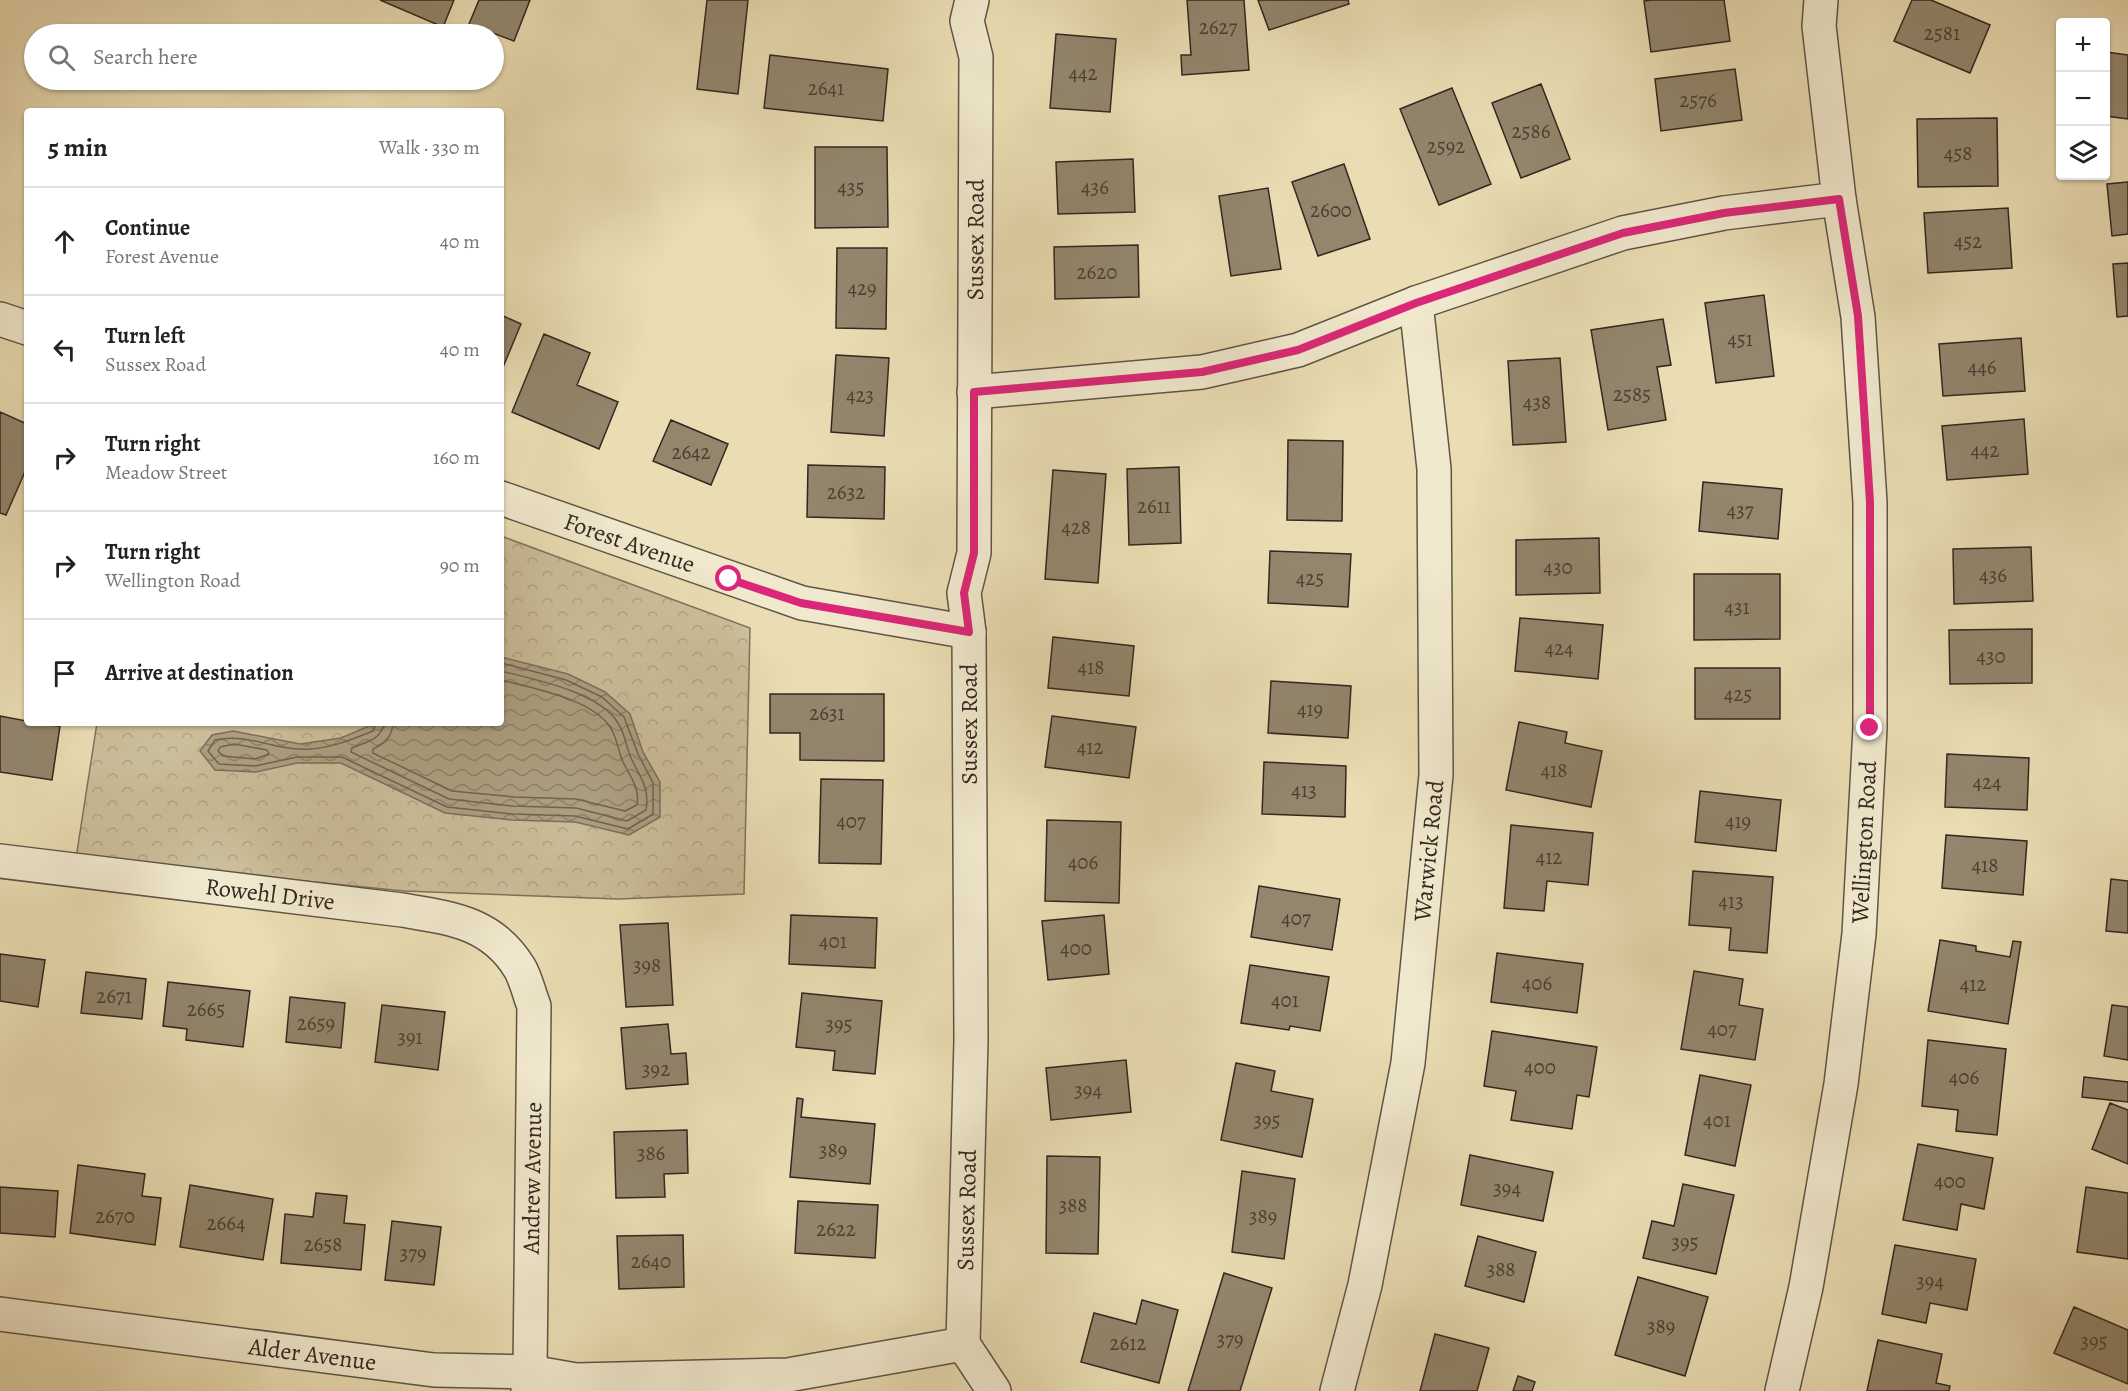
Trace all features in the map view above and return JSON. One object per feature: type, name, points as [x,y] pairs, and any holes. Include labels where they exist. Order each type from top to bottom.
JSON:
[{"type":"street","name":"Sussex Road","points":[[963,1344],[970,1040],[969,632],[964,593],[974,553],[976,57],[967,21],[972,0]]},
{"type":"street","name":"Wellington Road","points":[[1782,1391],[1806,1287],[1840,1084],[1858,934],[1870,728],[1870,502],[1858,316],[1839,199],[1819,26],[1821,0]]},
{"type":"street","points":[[974,392],[1202,372],[1298,350],[1416,303],[1623,233],[1724,213],[1839,199]]},
{"type":"street","name":"Warwick Road","points":[[1337,1391],[1365,1285],[1408,1063],[1436,775],[1434,469],[1416,303]]},
{"type":"street","points":[[0,319],[24,327]]},
{"type":"street","name":"Forest Avenue","points":[[504,499],[801,603],[969,632]]},
{"type":"street","name":"Rowehl Drive","points":[[0,861],[391,908],[451,918],[481,929],[501,944],[520,968]]},
{"type":"street","name":"Andrew Avenue","points":[[520,968],[534,1006],[529,1381]]},
{"type":"street","name":"Alder Avenue","points":[[0,1314],[529,1381],[788,1375],[963,1344]]},
{"type":"street","points":[[963,1344],[994,1391]]},
{"type":"green space","points":[[504,537],[750,628],[744,894],[618,899],[404,891],[76,858],[97,726],[504,726]]},
{"type":"water","points":[[504,658],[568,674],[605,692],[630,714],[643,752],[660,782],[660,817],[629,835],[575,822],[512,820],[445,813],[341,763],[297,763],[256,772],[215,770],[200,751],[212,735],[233,731],[300,744],[341,738],[369,726],[504,726]]},
{"type":"building","points":[[380,0],[454,0],[444,24],[436,24]]},
{"type":"building","points":[[479,0],[530,0],[514,41],[504,37],[504,24],[469,24]]},
{"type":"building","points":[[707,0],[748,0],[738,94],[697,89]]},
{"type":"building","points":[[1187,0],[1244,0],[1249,70],[1182,75],[1181,55],[1191,55]]},
{"type":"building","points":[[1258,0],[1348,0],[1349,4],[1269,30]]},
{"type":"building","points":[[1724,0],[1730,41],[1651,52],[1644,1]]},
{"type":"building","points":[[1912,0],[1931,0],[1990,25],[1970,73],[1894,41]]},
{"type":"building","points":[[1056,34],[1116,39],[1110,112],[1050,108]]},
{"type":"building","points":[[2110,53],[2128,55],[2128,119],[2110,117]]},
{"type":"building","points":[[770,55],[888,69],[883,121],[764,108]]},
{"type":"building","points":[[1735,69],[1742,120],[1661,131],[1655,79]]},
{"type":"building","points":[[1541,84],[1570,159],[1521,178],[1492,103]]},
{"type":"building","points":[[1452,88],[1491,184],[1439,205],[1400,109]]},
{"type":"building","points":[[1997,118],[1998,186],[1918,187],[1917,119]]},
{"type":"building","points":[[815,147],[887,147],[888,227],[815,228]]},
{"type":"building","points":[[1133,159],[1135,212],[1058,214],[1056,162]]},
{"type":"building","points":[[1344,164],[1370,239],[1318,256],[1292,182]]},
{"type":"building","points":[[2128,182],[2128,234],[2112,236],[2107,184]]},
{"type":"building","points":[[1268,188],[1281,269],[1231,276],[1219,196]]},
{"type":"building","points":[[2008,208],[2012,268],[1928,273],[1924,213]]},
{"type":"building","points":[[1138,245],[1139,297],[1055,299],[1054,247]]},
{"type":"building","points":[[837,248],[887,248],[886,329],[836,328]]},
{"type":"building","points":[[2128,263],[2128,316],[2117,317],[2113,264]]},
{"type":"building","points":[[1764,295],[1774,376],[1716,383],[1705,303]]},
{"type":"building","points":[[504,316],[521,324],[504,365]]},
{"type":"building","points":[[1663,319],[1671,365],[1657,367],[1666,420],[1608,430],[1591,330]]},
{"type":"building","points":[[544,334],[590,353],[577,385],[618,402],[599,449],[512,412]]},
{"type":"building","points":[[2021,338],[2025,391],[1943,396],[1939,344]]},
{"type":"building","points":[[836,355],[889,358],[884,436],[831,432]]},
{"type":"building","points":[[1560,358],[1566,442],[1513,445],[1508,361]]},
{"type":"building","points":[[0,412],[24,423],[24,474],[6,515],[0,513]]},
{"type":"building","points":[[2024,419],[2028,474],[1947,480],[1942,426]]},
{"type":"building","points":[[671,420],[728,444],[711,485],[653,461]]},
{"type":"building","points":[[1288,440],[1343,441],[1342,521],[1287,520]]},
{"type":"building","points":[[808,465],[885,467],[884,519],[807,517]]},
{"type":"building","points":[[1179,467],[1181,543],[1129,545],[1127,469]]},
{"type":"building","points":[[1053,470],[1106,474],[1098,583],[1045,579]]},
{"type":"building","points":[[1703,482],[1782,489],[1778,539],[1699,531]]},
{"type":"building","points":[[1599,538],[1600,593],[1516,595],[1516,540]]},
{"type":"building","points":[[2031,547],[2033,601],[1954,604],[1953,549]]},
{"type":"building","points":[[1270,551],[1351,554],[1348,607],[1268,603]]},
{"type":"building","points":[[1694,574],[1780,574],[1780,639],[1694,640]]},
{"type":"building","points":[[1520,618],[1603,625],[1598,679],[1515,671]]},
{"type":"building","points":[[2032,629],[2032,683],[1950,684],[1949,630]]},
{"type":"building","points":[[1053,637],[1134,646],[1129,696],[1048,688]]},
{"type":"building","points":[[1695,668],[1780,668],[1780,719],[1695,719]]},
{"type":"building","points":[[1271,681],[1351,686],[1348,738],[1268,733]]},
{"type":"building","points":[[770,694],[884,694],[884,761],[800,760],[800,733],[770,733]]},
{"type":"building","points":[[0,716],[24,720],[24,726],[60,726],[52,780],[0,772]]},
{"type":"building","points":[[1052,716],[1136,727],[1129,778],[1045,767]]},
{"type":"building","points":[[1519,722],[1567,732],[1565,743],[1602,751],[1591,807],[1506,790]]},
{"type":"building","points":[[1947,754],[2029,758],[2027,810],[1945,807]]},
{"type":"building","points":[[1264,762],[1346,766],[1345,817],[1262,814]]},
{"type":"building","points":[[821,779],[883,780],[881,864],[819,863]]},
{"type":"building","points":[[1700,791],[1781,800],[1776,851],[1695,842]]},
{"type":"building","points":[[1047,820],[1121,822],[1119,903],[1045,901]]},
{"type":"building","points":[[1511,825],[1593,833],[1588,885],[1547,881],[1544,911],[1504,908]]},
{"type":"building","points":[[1946,835],[2027,841],[2023,895],[1942,888]]},
{"type":"building","points":[[1693,871],[1773,877],[1767,953],[1729,950],[1731,928],[1689,925]]},
{"type":"building","points":[[2111,879],[2128,881],[2128,933],[2106,931]]},
{"type":"building","points":[[1259,886],[1340,899],[1332,950],[1251,937]]},
{"type":"building","points":[[791,915],[877,918],[875,968],[789,964]]},
{"type":"building","points":[[1104,915],[1109,974],[1048,980],[1042,921]]},
{"type":"building","points":[[668,923],[673,1005],[626,1007],[620,925]]},
{"type":"building","points":[[1940,940],[1976,946],[1976,951],[2010,957],[2013,941],[2021,942],[2008,1024],[1928,1011]]},
{"type":"building","points":[[1497,953],[1583,964],[1577,1013],[1491,1002]]},
{"type":"building","points":[[0,954],[45,960],[38,1007],[0,1001]]},
{"type":"building","points":[[1250,965],[1329,977],[1320,1031],[1290,1026],[1289,1030],[1241,1023]]},
{"type":"building","points":[[1694,971],[1743,979],[1739,1005],[1763,1009],[1755,1060],[1681,1049]]},
{"type":"building","points":[[86,972],[146,979],[142,1019],[81,1013]]},
{"type":"building","points":[[168,982],[250,991],[243,1047],[186,1040],[187,1029],[163,1026]]},
{"type":"building","points":[[802,993],[882,1001],[875,1074],[833,1070],[835,1051],[796,1047]]},
{"type":"building","points":[[290,997],[345,1003],[341,1048],[286,1042]]},
{"type":"building","points":[[382,1005],[445,1012],[438,1070],[375,1062]]},
{"type":"building","points":[[2112,1005],[2128,1007],[2128,1060],[2104,1056]]},
{"type":"building","points":[[668,1024],[671,1054],[686,1053],[688,1084],[626,1089],[621,1028]]},
{"type":"building","points":[[1492,1031],[1597,1047],[1589,1097],[1577,1095],[1572,1129],[1511,1120],[1516,1091],[1484,1086]]},
{"type":"building","points":[[1928,1040],[2006,1049],[1997,1135],[1956,1131],[1958,1110],[1922,1106]]},
{"type":"building","points":[[1126,1060],[1131,1112],[1051,1120],[1046,1068]]},
{"type":"building","points":[[1236,1063],[1275,1071],[1271,1091],[1313,1099],[1302,1157],[1221,1140]]},
{"type":"building","points":[[1700,1075],[1751,1085],[1735,1166],[1685,1155]]},
{"type":"building","points":[[2084,1077],[2128,1082],[2128,1102],[2082,1097]]},
{"type":"building","points":[[797,1098],[803,1099],[801,1117],[875,1124],[870,1184],[790,1177]]},
{"type":"building","points":[[2110,1103],[2128,1110],[2128,1164],[2092,1149]]},
{"type":"building","points":[[687,1130],[688,1173],[664,1174],[665,1197],[616,1198],[614,1132]]},
{"type":"building","points":[[1918,1144],[1993,1158],[1984,1209],[1961,1204],[1957,1230],[1903,1220]]},
{"type":"building","points":[[1470,1155],[1553,1172],[1543,1221],[1461,1205]]},
{"type":"building","points":[[1047,1156],[1100,1157],[1098,1254],[1046,1253]]},
{"type":"building","points":[[78,1165],[145,1174],[142,1196],[161,1198],[155,1245],[70,1233]]},
{"type":"building","points":[[1242,1171],[1295,1179],[1284,1259],[1232,1252]]},
{"type":"building","points":[[1683,1184],[1734,1195],[1716,1274],[1643,1258],[1652,1221],[1674,1226]]},
{"type":"building","points":[[190,1185],[273,1199],[263,1260],[180,1247]]},
{"type":"building","points":[[0,1187],[58,1191],[55,1237],[0,1233]]},
{"type":"building","points":[[2086,1187],[2128,1193],[2128,1259],[2077,1252]]},
{"type":"building","points":[[316,1193],[347,1196],[344,1223],[365,1225],[361,1270],[281,1263],[285,1214],[313,1217]]},
{"type":"building","points":[[798,1201],[878,1205],[875,1258],[795,1253]]},
{"type":"building","points":[[392,1221],[441,1227],[434,1285],[385,1280]]},
{"type":"building","points":[[683,1235],[684,1287],[619,1289],[617,1236]]},
{"type":"building","points":[[1478,1236],[1536,1252],[1524,1302],[1465,1286]]},
{"type":"building","points":[[1895,1245],[1976,1259],[1967,1310],[1930,1303],[1926,1323],[1882,1314]]},
{"type":"building","points":[[1224,1273],[1272,1288],[1240,1391],[1188,1391]]},
{"type":"building","points":[[1638,1277],[1708,1297],[1685,1376],[1615,1355]]},
{"type":"building","points":[[1142,1300],[1178,1310],[1159,1383],[1081,1362],[1094,1313],[1136,1324]]},
{"type":"building","points":[[2074,1307],[2128,1330],[2128,1384],[2054,1353]]},
{"type":"building","points":[[1435,1334],[1489,1348],[1477,1391],[1420,1391]]},
{"type":"building","points":[[1878,1340],[1942,1354],[1936,1383],[1950,1386],[1949,1391],[1867,1391]]},
{"type":"building","points":[[1518,1376],[1535,1382],[1532,1391],[1513,1391]]},
{"type":"route","points":[[729,579],[801,603],[969,632],[964,593],[974,553],[974,392],[1202,372],[1298,350],[1416,303],[1623,233],[1724,213],[1839,199],[1858,316],[1870,502],[1870,728]]}]
